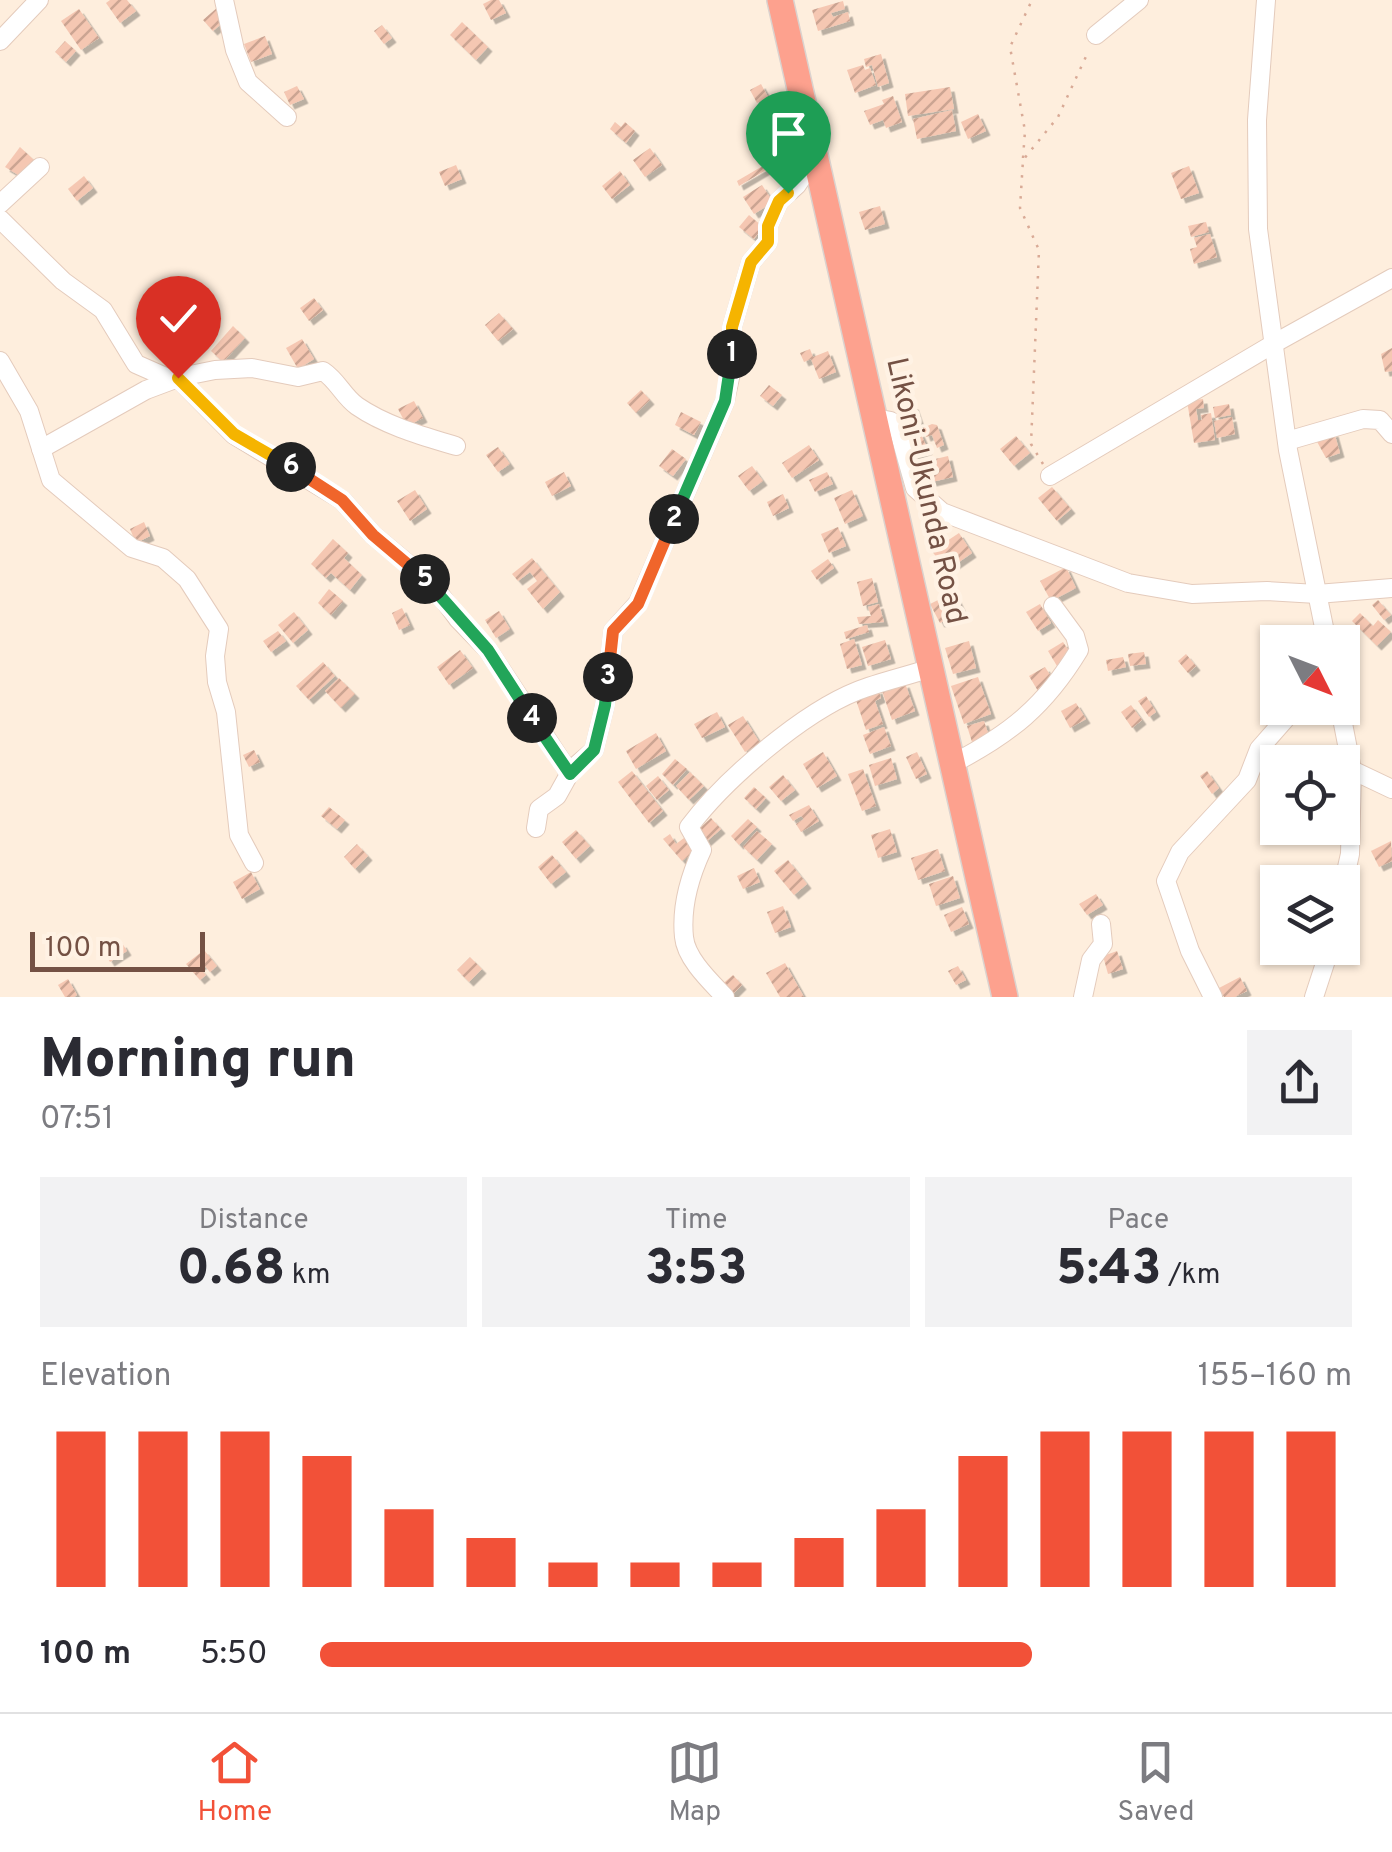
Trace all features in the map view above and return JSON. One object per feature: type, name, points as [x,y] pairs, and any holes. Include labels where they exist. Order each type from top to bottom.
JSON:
[{"type":"highway","name":"Likoni-Ukunda Road","points":[[780,0],[1005,997]]},
{"type":"street","points":[[0,40],[39,0]]},
{"type":"street","points":[[224,0],[248,82],[287,117]]},
{"type":"street","points":[[1096,35],[1139,0]]},
{"type":"street","points":[[1266,0],[1257,120],[1258,230],[1287,441],[1322,625]]},
{"type":"street","points":[[536,828],[539,810],[557,796],[570,774],[594,750],[605,705],[613,631],[638,604],[725,401],[731,373],[732,327],[751,262],[768,242],[768,226],[779,201],[797,185],[816,157]]},
{"type":"street","points":[[0,204],[40,167]]},
{"type":"street","points":[[0,219],[63,281],[103,310],[136,364],[170,379],[252,368],[298,377],[322,371],[337,380],[352,403],[413,432],[456,446]]},
{"type":"street","points":[[1050,476],[1392,278]]},
{"type":"street","points":[[0,361],[29,411],[51,480],[132,548],[163,558],[187,579],[219,629],[217,682],[226,712],[239,835],[254,862]]},
{"type":"street","points":[[178,378],[234,434],[342,500],[383,545],[433,584],[458,619],[488,650],[570,774]]},
{"type":"street","points":[[41,449],[146,390],[178,378]]},
{"type":"street","points":[[875,418],[891,421],[898,428],[914,488],[942,512],[1128,583],[1192,594],[1317,594],[1392,588]]},
{"type":"street","points":[[1287,441],[1362,419],[1380,420],[1392,434]]},
{"type":"street","points":[[954,764],[1000,739],[1064,674],[1079,650],[1075,636],[1053,606]]},
{"type":"street","points":[[725,997],[705,976],[684,940],[689,880],[702,850],[689,827],[732,778],[815,714],[856,692],[931,668]]},
{"type":"street","points":[[1213,997],[1190,952],[1166,881],[1180,852],[1247,780],[1259,748],[1280,725]]},
{"type":"street","points":[[1360,774],[1392,789]]},
{"type":"street","points":[[1084,997],[1091,960],[1102,944],[1101,924]]},
{"type":"street","points":[[1314,997],[1324,965]]},
{"type":"path","points":[[1032,0],[1010,47],[1025,132],[1020,208],[1039,250],[1030,444],[1050,476]]},
{"type":"path","points":[[1023,160],[1058,117],[1096,35]]},
{"type":"building","points":[[127,0],[136,11],[120,23],[106,3]]},
{"type":"building","points":[[499,0],[506,13],[491,20],[483,4]]},
{"type":"building","points":[[843,1],[845,9],[831,13],[833,17],[848,12],[850,21],[818,31],[812,10]]},
{"type":"building","points":[[218,7],[228,18],[213,31],[203,20]]},
{"type":"building","points":[[79,9],[99,38],[81,50],[61,21]]},
{"type":"building","points":[[462,22],[488,47],[476,60],[450,35]]},
{"type":"building","points":[[382,25],[392,38],[384,44],[374,31]]},
{"type":"building","points":[[265,36],[272,54],[251,62],[244,44]]},
{"type":"building","points":[[65,41],[76,51],[66,62],[55,52]]},
{"type":"building","points":[[881,54],[889,83],[878,87],[872,65],[866,67],[864,59]]},
{"type":"building","points":[[863,65],[865,70],[870,68],[876,85],[855,93],[847,70]]},
{"type":"building","points":[[761,84],[768,97],[757,103],[750,90]]},
{"type":"building","points":[[297,86],[304,99],[290,105],[284,92]]},
{"type":"building","points":[[950,87],[954,109],[908,116],[905,94]]},
{"type":"building","points":[[893,96],[902,122],[886,128],[883,120],[870,125],[864,111]]},
{"type":"building","points":[[952,110],[956,131],[917,139],[913,119]]},
{"type":"building","points":[[978,114],[986,131],[968,139],[961,122]]},
{"type":"building","points":[[615,122],[621,127],[625,122],[635,131],[626,143],[610,129]]},
{"type":"building","points":[[774,134],[784,147],[768,157],[759,144]]},
{"type":"building","points":[[20,147],[34,160],[20,176],[5,167]]},
{"type":"building","points":[[650,148],[662,165],[645,177],[633,160]]},
{"type":"building","points":[[773,160],[776,164],[739,186],[737,181]]},
{"type":"building","points":[[456,165],[462,179],[445,186],[439,172]]},
{"type":"building","points":[[1189,166],[1199,193],[1181,199],[1171,173]]},
{"type":"building","points":[[620,171],[630,185],[612,199],[602,186]]},
{"type":"building","points":[[84,176],[93,188],[77,201],[68,189]]},
{"type":"building","points":[[762,185],[773,202],[754,214],[743,197]]},
{"type":"building","points":[[880,206],[885,224],[865,230],[859,212]]},
{"type":"building","points":[[749,215],[763,227],[754,239],[739,227]]},
{"type":"building","points":[[1206,222],[1209,232],[1191,237],[1188,226]]},
{"type":"building","points":[[1210,234],[1217,257],[1194,264],[1190,249],[1197,247],[1194,238]]},
{"type":"building","points":[[314,298],[323,310],[309,321],[300,308]]},
{"type":"building","points":[[499,313],[513,329],[498,341],[485,325]]},
{"type":"building","points":[[233,326],[245,338],[223,362],[211,351]]},
{"type":"building","points":[[302,339],[314,359],[298,369],[286,348]]},
{"type":"building","points":[[1392,348],[1392,371],[1385,372],[1381,354]]},
{"type":"building","points":[[810,349],[813,357],[828,351],[836,372],[819,379],[811,359],[804,362],[800,353]]},
{"type":"building","points":[[769,385],[782,395],[773,406],[760,396]]},
{"type":"building","points":[[641,390],[650,400],[636,413],[627,403]]},
{"type":"building","points":[[1203,399],[1204,408],[1196,409],[1198,420],[1211,413],[1215,440],[1194,443],[1187,401]]},
{"type":"building","points":[[414,401],[423,418],[407,426],[398,409]]},
{"type":"building","points":[[1229,404],[1231,415],[1215,418],[1213,407]]},
{"type":"building","points":[[914,405],[921,425],[904,431],[897,411]]},
{"type":"building","points":[[681,412],[701,422],[694,435],[675,425]]},
{"type":"building","points":[[1232,417],[1235,434],[1217,438],[1214,421]]},
{"type":"building","points":[[937,425],[944,445],[937,448],[932,435],[926,437],[923,428]]},
{"type":"building","points":[[920,432],[928,450],[914,456],[907,438]]},
{"type":"building","points":[[1334,432],[1340,453],[1326,458],[1315,438]]},
{"type":"building","points":[[1016,436],[1030,453],[1014,466],[1000,449]]},
{"type":"building","points":[[809,445],[819,460],[792,478],[782,463]]},
{"type":"building","points":[[498,447],[510,464],[498,472],[486,455]]},
{"type":"building","points":[[672,449],[686,459],[673,476],[659,466]]},
{"type":"building","points":[[948,456],[953,477],[919,485],[914,464]]},
{"type":"building","points":[[752,466],[763,481],[749,491],[738,476]]},
{"type":"building","points":[[564,472],[571,486],[552,496],[545,482]]},
{"type":"building","points":[[827,472],[833,484],[815,492],[809,480]]},
{"type":"building","points":[[1052,487],[1071,509],[1057,521],[1038,498]]},
{"type":"building","points":[[415,490],[427,509],[410,521],[397,501]]},
{"type":"building","points":[[852,490],[863,516],[845,524],[834,498]]},
{"type":"building","points":[[783,494],[789,508],[773,516],[767,502]]},
{"type":"building","points":[[144,522],[150,536],[136,543],[130,529]]},
{"type":"building","points":[[838,527],[846,546],[829,553],[821,534]]},
{"type":"building","points":[[959,533],[972,553],[946,571],[932,551]]},
{"type":"building","points":[[333,539],[348,553],[344,558],[362,575],[350,590],[331,573],[326,578],[311,564]]},
{"type":"building","points":[[532,558],[560,592],[543,609],[527,589],[537,581],[530,572],[518,581],[512,574]]},
{"type":"building","points":[[828,559],[834,568],[817,580],[811,571]]},
{"type":"building","points":[[1066,567],[1076,588],[1051,601],[1040,581]]},
{"type":"building","points":[[872,578],[878,602],[863,606],[857,582]]},
{"type":"building","points":[[329,589],[343,601],[331,615],[318,603]]},
{"type":"building","points":[[954,592],[963,611],[940,623],[930,604]]},
{"type":"building","points":[[1378,600],[1391,615],[1384,620],[1372,605]]},
{"type":"building","points":[[879,604],[884,622],[859,624],[857,617],[871,616],[868,607]]},
{"type":"building","points":[[1040,604],[1051,623],[1038,631],[1026,612]]},
{"type":"building","points":[[402,608],[410,625],[399,630],[392,613]]},
{"type":"building","points":[[499,611],[510,629],[496,638],[485,620]]},
{"type":"building","points":[[294,612],[308,630],[293,643],[278,625]]},
{"type":"building","points":[[1360,613],[1373,626],[1378,620],[1391,632],[1377,646],[1352,621]]},
{"type":"building","points":[[867,625],[869,632],[846,639],[844,632]]},
{"type":"building","points":[[278,631],[286,641],[271,652],[263,641]]},
{"type":"building","points":[[854,639],[862,665],[847,669],[840,644]]},
{"type":"building","points":[[885,640],[891,659],[868,666],[862,647]]},
{"type":"building","points":[[969,641],[976,668],[953,674],[945,648]]},
{"type":"building","points":[[1063,642],[1073,657],[1057,666],[1048,651]]},
{"type":"building","points":[[460,650],[473,668],[449,685],[437,667]]},
{"type":"building","points":[[1144,652],[1146,664],[1130,666],[1128,654]]},
{"type":"building","points":[[1186,654],[1196,666],[1188,673],[1178,661]]},
{"type":"building","points":[[1123,657],[1126,667],[1108,671],[1106,660]]},
{"type":"building","points":[[323,662],[335,676],[309,700],[296,686]]},
{"type":"building","points":[[1045,667],[1054,681],[1038,691],[1029,676]]},
{"type":"building","points":[[978,677],[991,714],[964,724],[951,686]]},
{"type":"building","points":[[339,678],[355,694],[341,708],[325,691]]},
{"type":"building","points":[[905,683],[915,711],[892,720],[882,691]]},
{"type":"building","points":[[878,689],[881,698],[875,701],[883,724],[866,730],[855,697]]},
{"type":"building","points":[[1146,696],[1156,712],[1149,717],[1138,701]]},
{"type":"building","points":[[1076,703],[1086,719],[1070,728],[1061,711]]},
{"type":"building","points":[[1131,705],[1142,720],[1132,728],[1121,712]]},
{"type":"building","points":[[717,712],[725,727],[702,738],[694,724]]},
{"type":"building","points":[[743,716],[760,743],[745,752],[728,725]]},
{"type":"building","points":[[984,721],[989,736],[972,742],[967,726]]},
{"type":"building","points":[[884,727],[891,746],[870,754],[863,735]]},
{"type":"building","points":[[656,733],[666,751],[636,769],[626,751]]},
{"type":"building","points":[[254,750],[260,762],[249,767],[243,755]]},
{"type":"building","points":[[823,752],[837,776],[817,788],[803,764]]},
{"type":"building","points":[[917,752],[927,774],[916,779],[906,757]]},
{"type":"building","points":[[891,758],[897,779],[875,786],[869,765]]},
{"type":"building","points":[[675,759],[687,769],[673,785],[662,774]]},
{"type":"building","points":[[863,769],[876,806],[862,811],[848,774]]},
{"type":"building","points":[[632,771],[663,811],[649,823],[618,782]]},
{"type":"building","points":[[1207,771],[1219,788],[1212,794],[1200,776]]},
{"type":"building","points":[[690,772],[704,786],[689,800],[676,786]]},
{"type":"building","points":[[783,775],[795,790],[781,801],[769,787]]},
{"type":"building","points":[[658,776],[669,790],[657,800],[646,786]]},
{"type":"building","points":[[754,787],[766,798],[756,809],[744,798]]},
{"type":"building","points":[[809,805],[819,821],[801,832],[796,824],[804,819],[801,816],[793,821],[789,815]]},
{"type":"building","points":[[329,807],[345,820],[337,829],[321,816]]},
{"type":"building","points":[[711,818],[721,829],[706,842],[697,831]]},
{"type":"building","points":[[748,819],[757,827],[739,845],[731,836]]},
{"type":"building","points":[[890,829],[897,852],[878,858],[871,835]]},
{"type":"building","points":[[576,830],[590,846],[576,859],[562,842]]},
{"type":"building","points":[[757,831],[772,844],[757,860],[743,847]]},
{"type":"building","points":[[670,834],[676,844],[688,835],[698,849],[682,861],[663,839]]},
{"type":"building","points":[[1391,841],[1392,861],[1379,867],[1371,851]]},
{"type":"building","points":[[357,844],[368,856],[355,869],[344,857]]},
{"type":"building","points":[[938,849],[945,871],[918,880],[911,858]]},
{"type":"building","points":[[552,855],[566,872],[551,884],[538,867]]},
{"type":"building","points":[[788,860],[807,884],[794,895],[774,871]]},
{"type":"building","points":[[754,868],[760,882],[743,889],[737,876]]},
{"type":"building","points":[[251,872],[260,889],[242,899],[233,882]]},
{"type":"building","points":[[953,876],[960,898],[936,906],[929,884]]},
{"type":"building","points":[[1096,894],[1103,905],[1087,915],[1079,904]]},
{"type":"building","points":[[783,906],[791,927],[775,933],[767,912]]},
{"type":"building","points":[[962,907],[969,924],[951,932],[944,915]]},
{"type":"building","points":[[122,943],[127,951],[110,962],[105,954]]},
{"type":"building","points":[[204,950],[217,966],[210,972],[203,964],[199,967],[206,975],[200,980],[186,964]]},
{"type":"building","points":[[1117,951],[1123,969],[1108,974],[1103,956]]},
{"type":"building","points":[[470,957],[482,969],[469,982],[457,970]]},
{"type":"building","points":[[785,963],[804,997],[780,997],[766,973]]},
{"type":"building","points":[[958,966],[966,980],[956,985],[948,971]]},
{"type":"building","points":[[733,975],[742,985],[730,997],[720,986]]},
{"type":"building","points":[[1240,977],[1247,991],[1224,997],[1219,988]]},
{"type":"building","points":[[68,979],[77,995],[74,997],[65,997],[58,985]]},
{"type":"route","points":[[178,378],[234,434],[342,500],[403,563],[433,584],[458,619],[488,650],[570,774],[594,750],[605,705],[613,631],[638,604],[725,401],[731,373],[732,327],[746,276],[751,262],[768,242],[768,226],[779,201],[788,193]]}]
